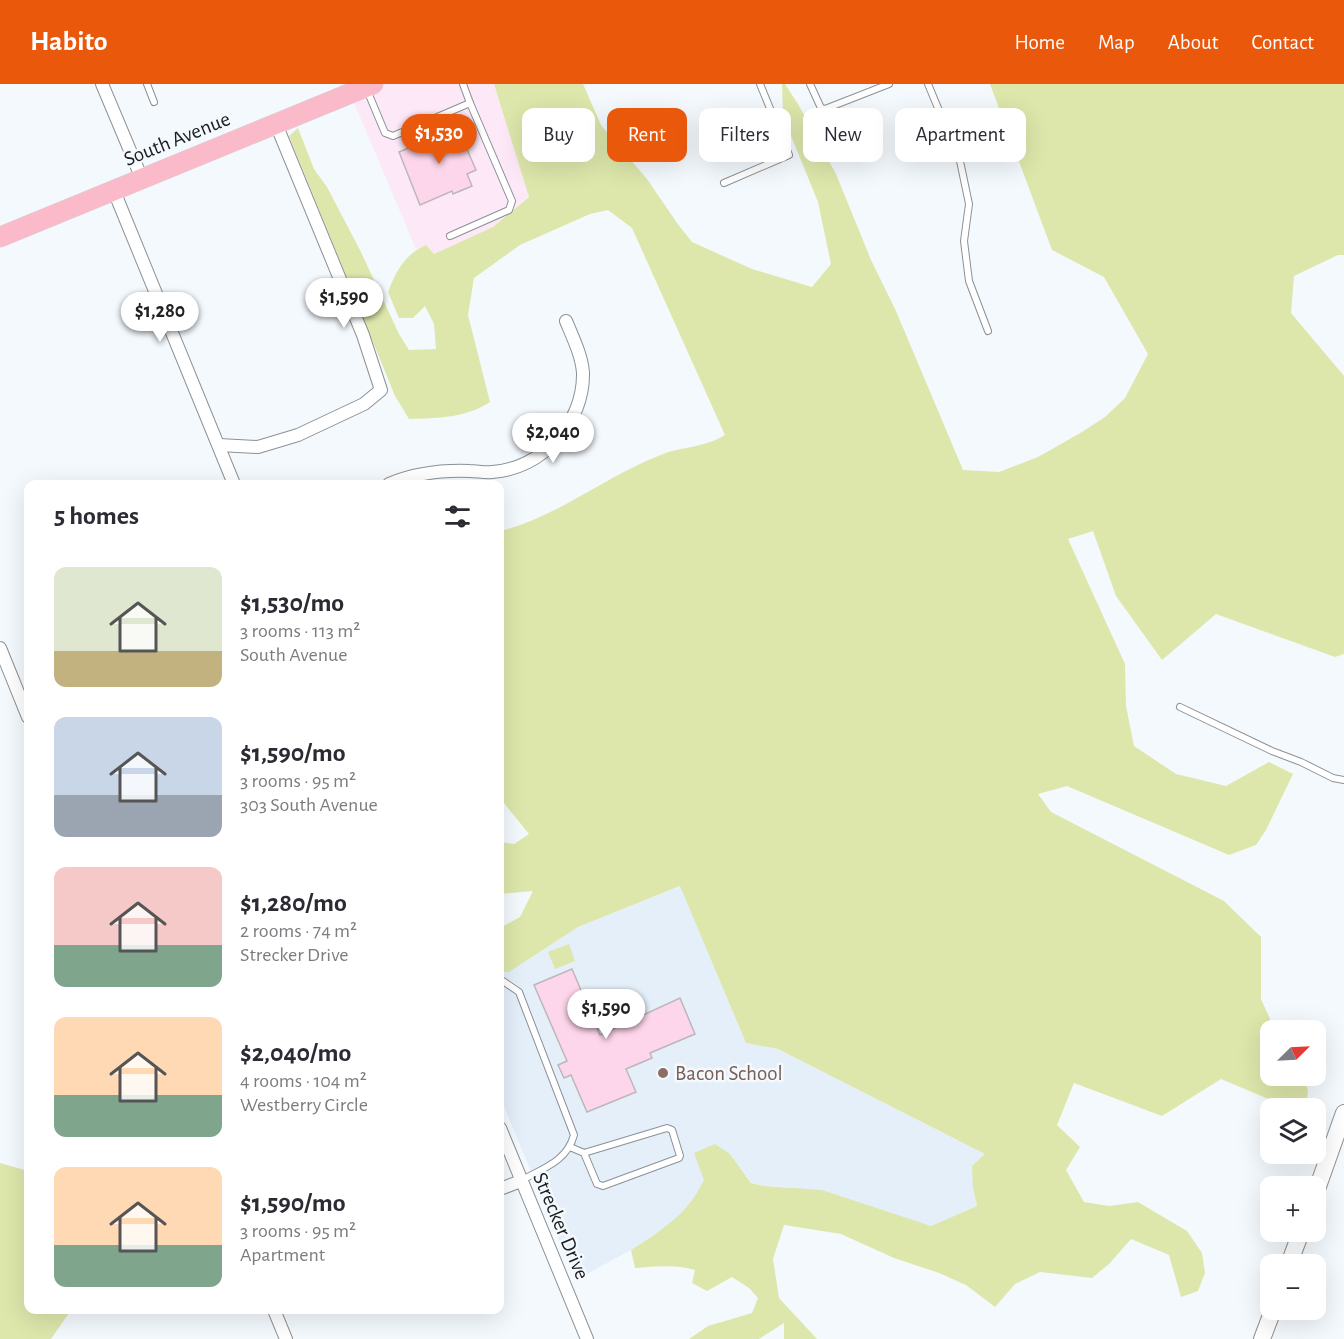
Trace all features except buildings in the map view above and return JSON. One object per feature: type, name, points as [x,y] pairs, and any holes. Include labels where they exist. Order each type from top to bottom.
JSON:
[{"type":"main road","name":"South Avenue","points":[[0,237],[369,85]]},
{"type":"street","points":[[102,84],[142,179]]},
{"type":"street","points":[[219,446],[258,447],[298,435],[364,404],[381,390],[363,335],[276,124]]},
{"type":"street","points":[[114,191],[232,480]]},
{"type":"street","points":[[402,480],[424,473],[444,471],[492,473],[504,471],[531,460],[552,446],[568,424],[581,389],[582,365],[566,321]]},
{"type":"street","points":[[0,648],[24,707]]},
{"type":"street","points":[[1322,1176],[1344,1113]]},
{"type":"street","name":"Strecker Drive","points":[[504,1138],[587,1339]]},
{"type":"street","points":[[504,1187],[521,1180]]},
{"type":"street","points":[[276,1314],[286,1339]]},
{"type":"street","points":[[1262,1339],[1269,1320]]},
{"type":"lane","points":[[147,84],[154,102]]},
{"type":"lane","points":[[450,236],[508,210],[512,201],[463,84]]},
{"type":"lane","points":[[724,183],[789,155],[760,84]]},
{"type":"lane","points":[[810,84],[821,108],[825,109],[889,84]]},
{"type":"lane","points":[[928,84],[960,161],[969,204],[964,241],[969,281],[988,331]]},
{"type":"lane","points":[[369,85],[385,133],[393,136],[470,103]]},
{"type":"lane","points":[[1180,707],[1272,751],[1333,778],[1344,780]]},
{"type":"lane","points":[[504,982],[519,992],[574,1135],[570,1147],[560,1159],[521,1180]]},
{"type":"lane","points":[[570,1147],[584,1154],[597,1184],[603,1186],[680,1156],[672,1130],[667,1128],[584,1154]]},
{"type":"shaded area","points":[[387,84],[494,84],[529,196],[493,227],[434,254],[426,245],[416,249],[352,98]]},
{"type":"shaded area","name":"Bacon School","points":[[681,886],[746,1043],[778,1049],[985,1154],[973,1188],[977,1206],[931,1226],[789,1187],[764,1186],[751,1182],[730,1154],[705,1180],[695,1198],[671,1223],[631,1250],[576,1280],[504,1107],[504,972],[509,972],[578,927]]},
{"type":"green space","points":[[494,84],[583,84],[594,108],[522,108],[522,162],[595,162],[595,111],[607,132],[607,162],[633,162],[692,242],[752,269],[812,287],[831,264],[818,202],[791,136],[791,108],[783,108],[782,84],[785,84],[803,113],[803,162],[829,162],[836,174],[963,470],[999,472],[1038,457],[1105,417],[1125,398],[1148,354],[1104,277],[1052,250],[1019,162],[1026,162],[1026,108],[999,108],[990,84],[1344,84],[1344,255],[1338,255],[1294,276],[1291,313],[1344,376],[1344,654],[1335,657],[1216,614],[1162,660],[1116,596],[1093,531],[1068,539],[1125,664],[1126,706],[1134,746],[1176,774],[1226,786],[1269,762],[1293,774],[1266,830],[1256,845],[1229,855],[1067,786],[1038,794],[1051,812],[1224,901],[1261,937],[1261,999],[1270,1020],[1260,1020],[1260,1086],[1307,1086],[1307,1098],[1266,1098],[1221,1079],[1162,1116],[1074,1083],[1057,1125],[1080,1147],[1066,1170],[1084,1202],[1109,1206],[1138,1202],[1187,1231],[1202,1253],[1205,1273],[1198,1291],[1181,1297],[1169,1255],[1131,1239],[1109,1264],[1092,1278],[1040,1272],[1015,1284],[995,1307],[966,1285],[894,1258],[841,1234],[784,1225],[773,1259],[779,1298],[817,1339],[784,1339],[784,1323],[759,1339],[689,1339],[708,1326],[752,1313],[758,1298],[749,1288],[732,1277],[707,1291],[692,1283],[695,1270],[673,1266],[635,1268],[631,1250],[664,1228],[690,1203],[704,1180],[694,1153],[715,1144],[730,1154],[751,1183],[822,1190],[931,1226],[977,1206],[972,1166],[985,1154],[778,1049],[746,1043],[680,886],[578,927],[509,972],[504,972],[504,926],[520,917],[533,891],[504,894],[504,843],[514,844],[529,834],[504,803],[504,530],[542,516],[642,463],[671,451],[702,445],[725,435],[632,228],[608,210],[590,214],[520,245],[474,278],[468,315],[490,402],[461,414],[409,419],[395,396],[289,136],[298,128],[314,169],[327,187],[409,350],[436,349],[434,324],[425,306],[413,318],[399,318],[388,292],[402,264],[412,253],[426,245],[434,254],[493,227],[529,197]]},
{"type":"green space","points":[[569,944],[575,961],[555,969],[548,952]]},
{"type":"green space","points":[[0,1163],[24,1170],[24,1314],[68,1314],[51,1339],[0,1339]]},
{"type":"place","name":"Bacon School","points":[[663,1073]]}]
